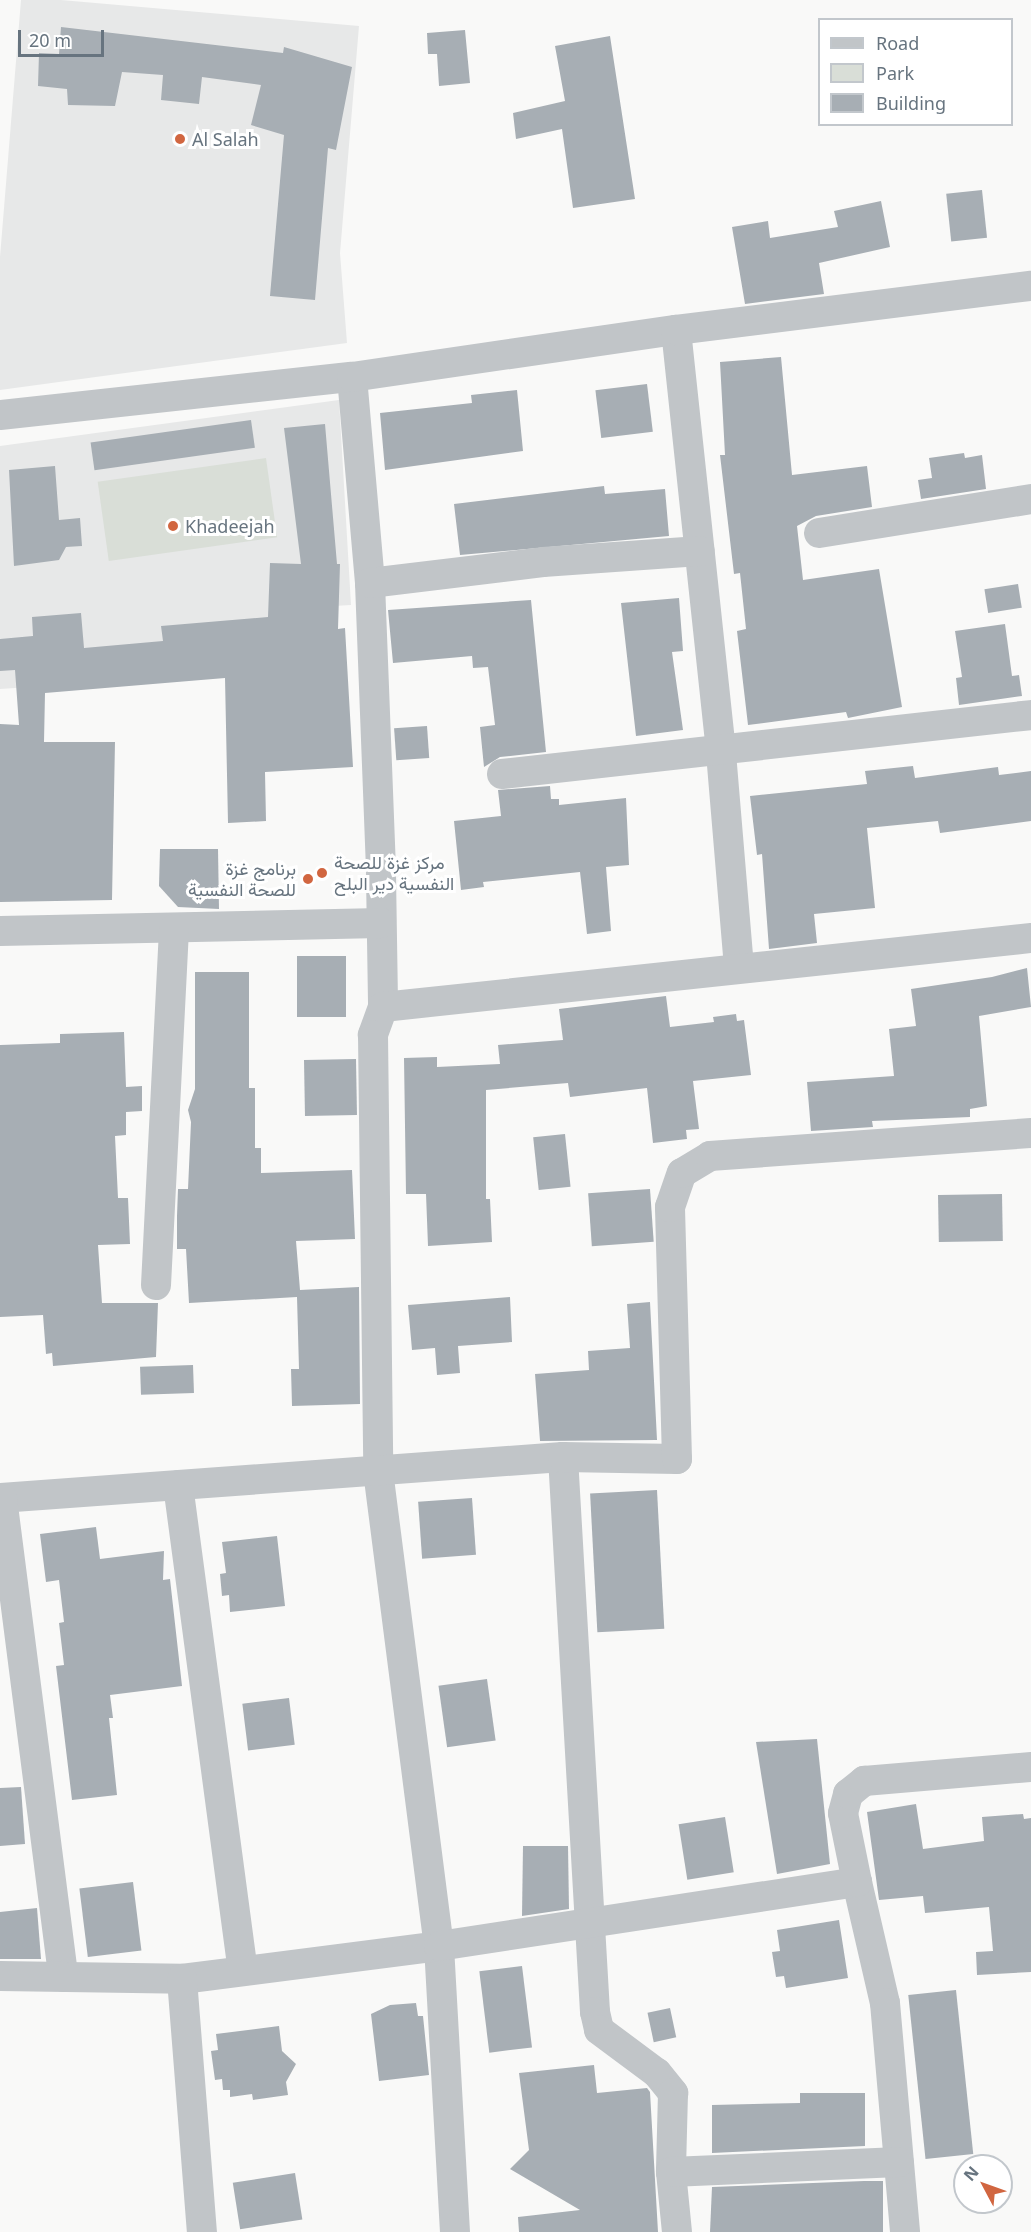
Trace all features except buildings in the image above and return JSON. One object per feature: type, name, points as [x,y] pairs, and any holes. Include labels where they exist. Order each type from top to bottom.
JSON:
[{"type":"street","points":[[0,415],[352,377],[676,330],[1031,286]]},
{"type":"street","points":[[676,330],[721,753],[739,967]]},
{"type":"street","points":[[352,377],[370,583],[383,1007],[373,1035],[378,1471],[438,1946],[455,2232]]},
{"type":"street","points":[[819,533],[1031,499]]},
{"type":"street","points":[[370,583],[543,562],[700,551]]},
{"type":"street","points":[[502,774],[721,753],[1031,715]]},
{"type":"street","points":[[0,931],[381,923]]},
{"type":"street","points":[[156,1285],[174,928]]},
{"type":"street","points":[[383,1007],[739,967],[1031,938]]},
{"type":"street","points":[[63,1977],[1,1498],[563,1457],[677,1459],[670,1207],[676,1183],[690,1166],[721,1155],[1031,1133]]},
{"type":"street","points":[[563,1457],[599,2030],[657,2073],[673,2093],[672,2172],[677,2232]]},
{"type":"street","points":[[178,1485],[243,1970]]},
{"type":"street","points":[[905,2232],[885,2003],[843,1814],[848,1794],[864,1781],[1031,1767]]},
{"type":"street","points":[[0,1976],[182,1979],[438,1946],[857,1882]]},
{"type":"street","points":[[182,1979],[202,2232]]},
{"type":"street","points":[[672,2172],[899,2162]]},
{"type":"shaded area","name":"Al Salah","points":[[21,0],[61,0],[359,26],[340,253],[347,343],[0,390],[0,257]]},
{"type":"shaded area","name":"Khadeejah","points":[[339,400],[351,605],[282,609],[281,670],[0,689],[0,446]]},
{"type":"green space","points":[[266,458],[277,537],[109,561],[98,482]]},
{"type":"place","name":"Al Salah","points":[[180,139]]},
{"type":"place","name":"Khadeejah","points":[[173,526]]},
{"type":"place","name":"مركز غزة للصحة النفسية دير البلح","points":[[322,873]]},
{"type":"place","name":"برنامج غزة للصحة النفسية","points":[[308,879]]}]
